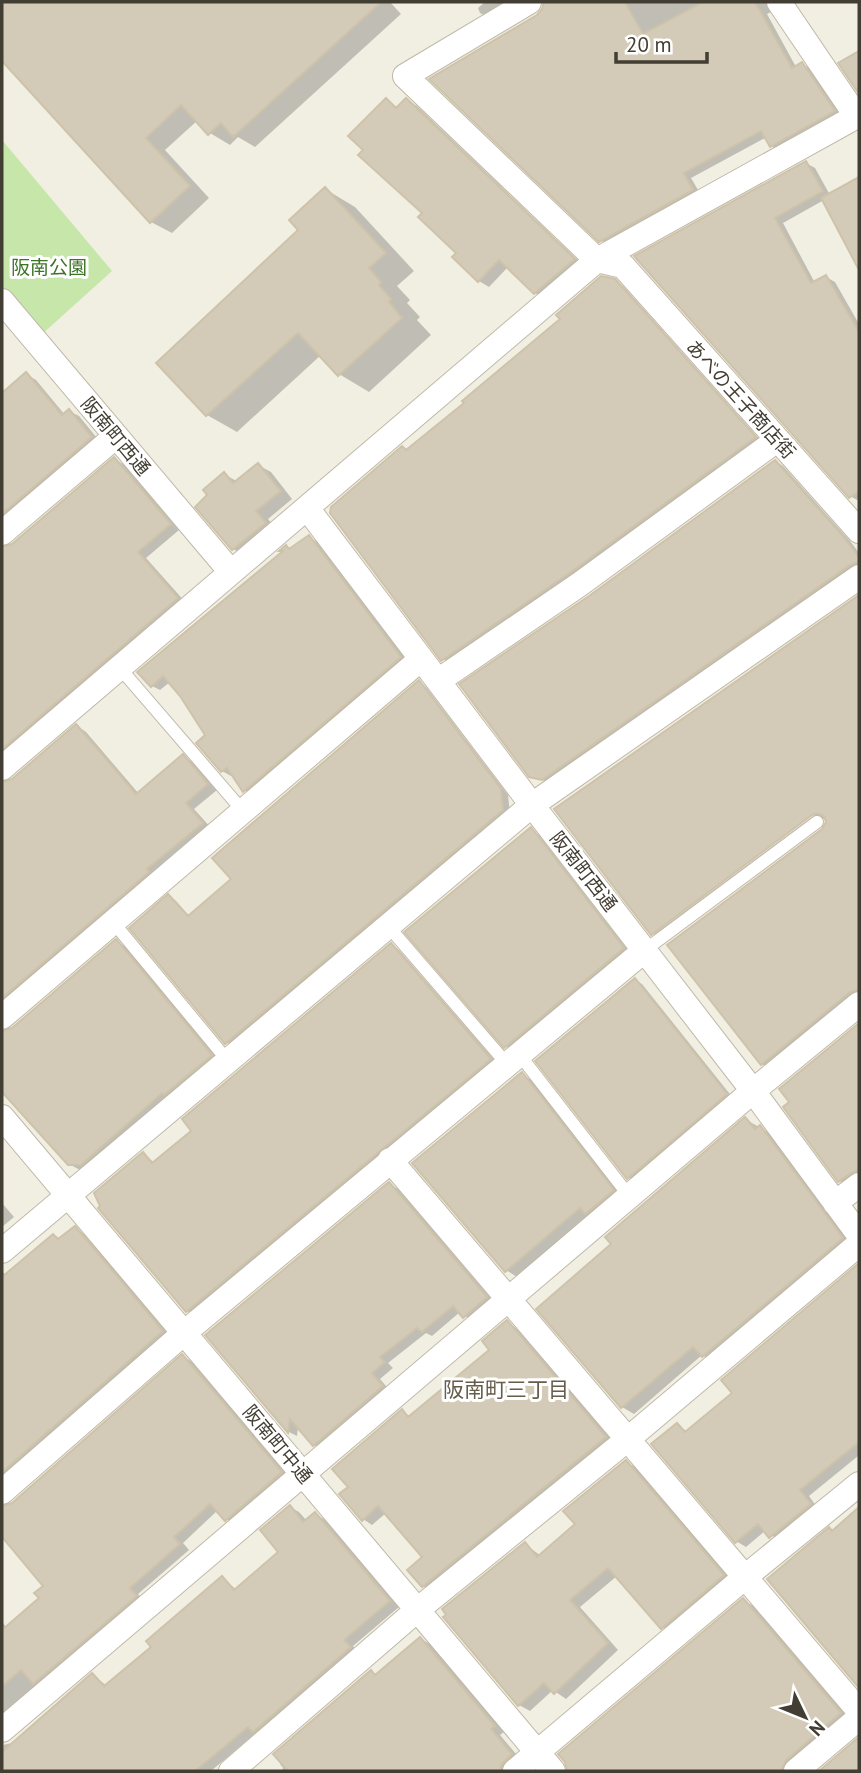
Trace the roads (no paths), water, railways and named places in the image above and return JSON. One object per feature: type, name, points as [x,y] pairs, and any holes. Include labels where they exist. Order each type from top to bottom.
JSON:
[{"type":"street","points":[[529,2],[405,76],[597,260]]},
{"type":"street","points":[[2,768],[597,260],[858,116],[779,2]]},
{"type":"street","name":"あべの王子商店街","points":[[597,260],[623,266],[859,531]]},
{"type":"street","name":"阪南町西通","points":[[2,301],[231,572]]},
{"type":"street","points":[[2,533],[116,436]]},
{"type":"street","points":[[438,681],[580,584],[777,440]]},
{"type":"street","name":"阪南町西通","points":[[307,508],[532,806],[753,1091],[859,1235]]},
{"type":"street","points":[[2,1251],[532,806],[859,577]]},
{"type":"street","points":[[2,1017],[421,659]]},
{"type":"street","points":[[2,1492],[184,1333],[645,950]]},
{"type":"street","points":[[2,1730],[753,1091],[859,1004]]},
{"type":"street","name":"阪南町中通","points":[[2,1117],[545,1762]]},
{"type":"street","points":[[390,1160],[859,1711]]},
{"type":"street","points":[[835,1203],[859,1185]]},
{"type":"street","points":[[231,1771],[416,1611],[628,1439],[859,1244]]},
{"type":"street","points":[[516,1771],[545,1762],[745,1577],[859,1484]]},
{"type":"street","points":[[796,1771],[859,1718]]},
{"type":"lane","points":[[119,667],[243,811]]},
{"type":"lane","points":[[645,950],[817,822]]},
{"type":"lane","points":[[113,922],[228,1061]]},
{"type":"lane","points":[[388,926],[513,1059],[630,1197]]},
{"type":"district","name":"阪南町三丁目","points":[[506,1389]]},
{"type":"park label","name":"阪南公園","points":[[49,267]]}]
